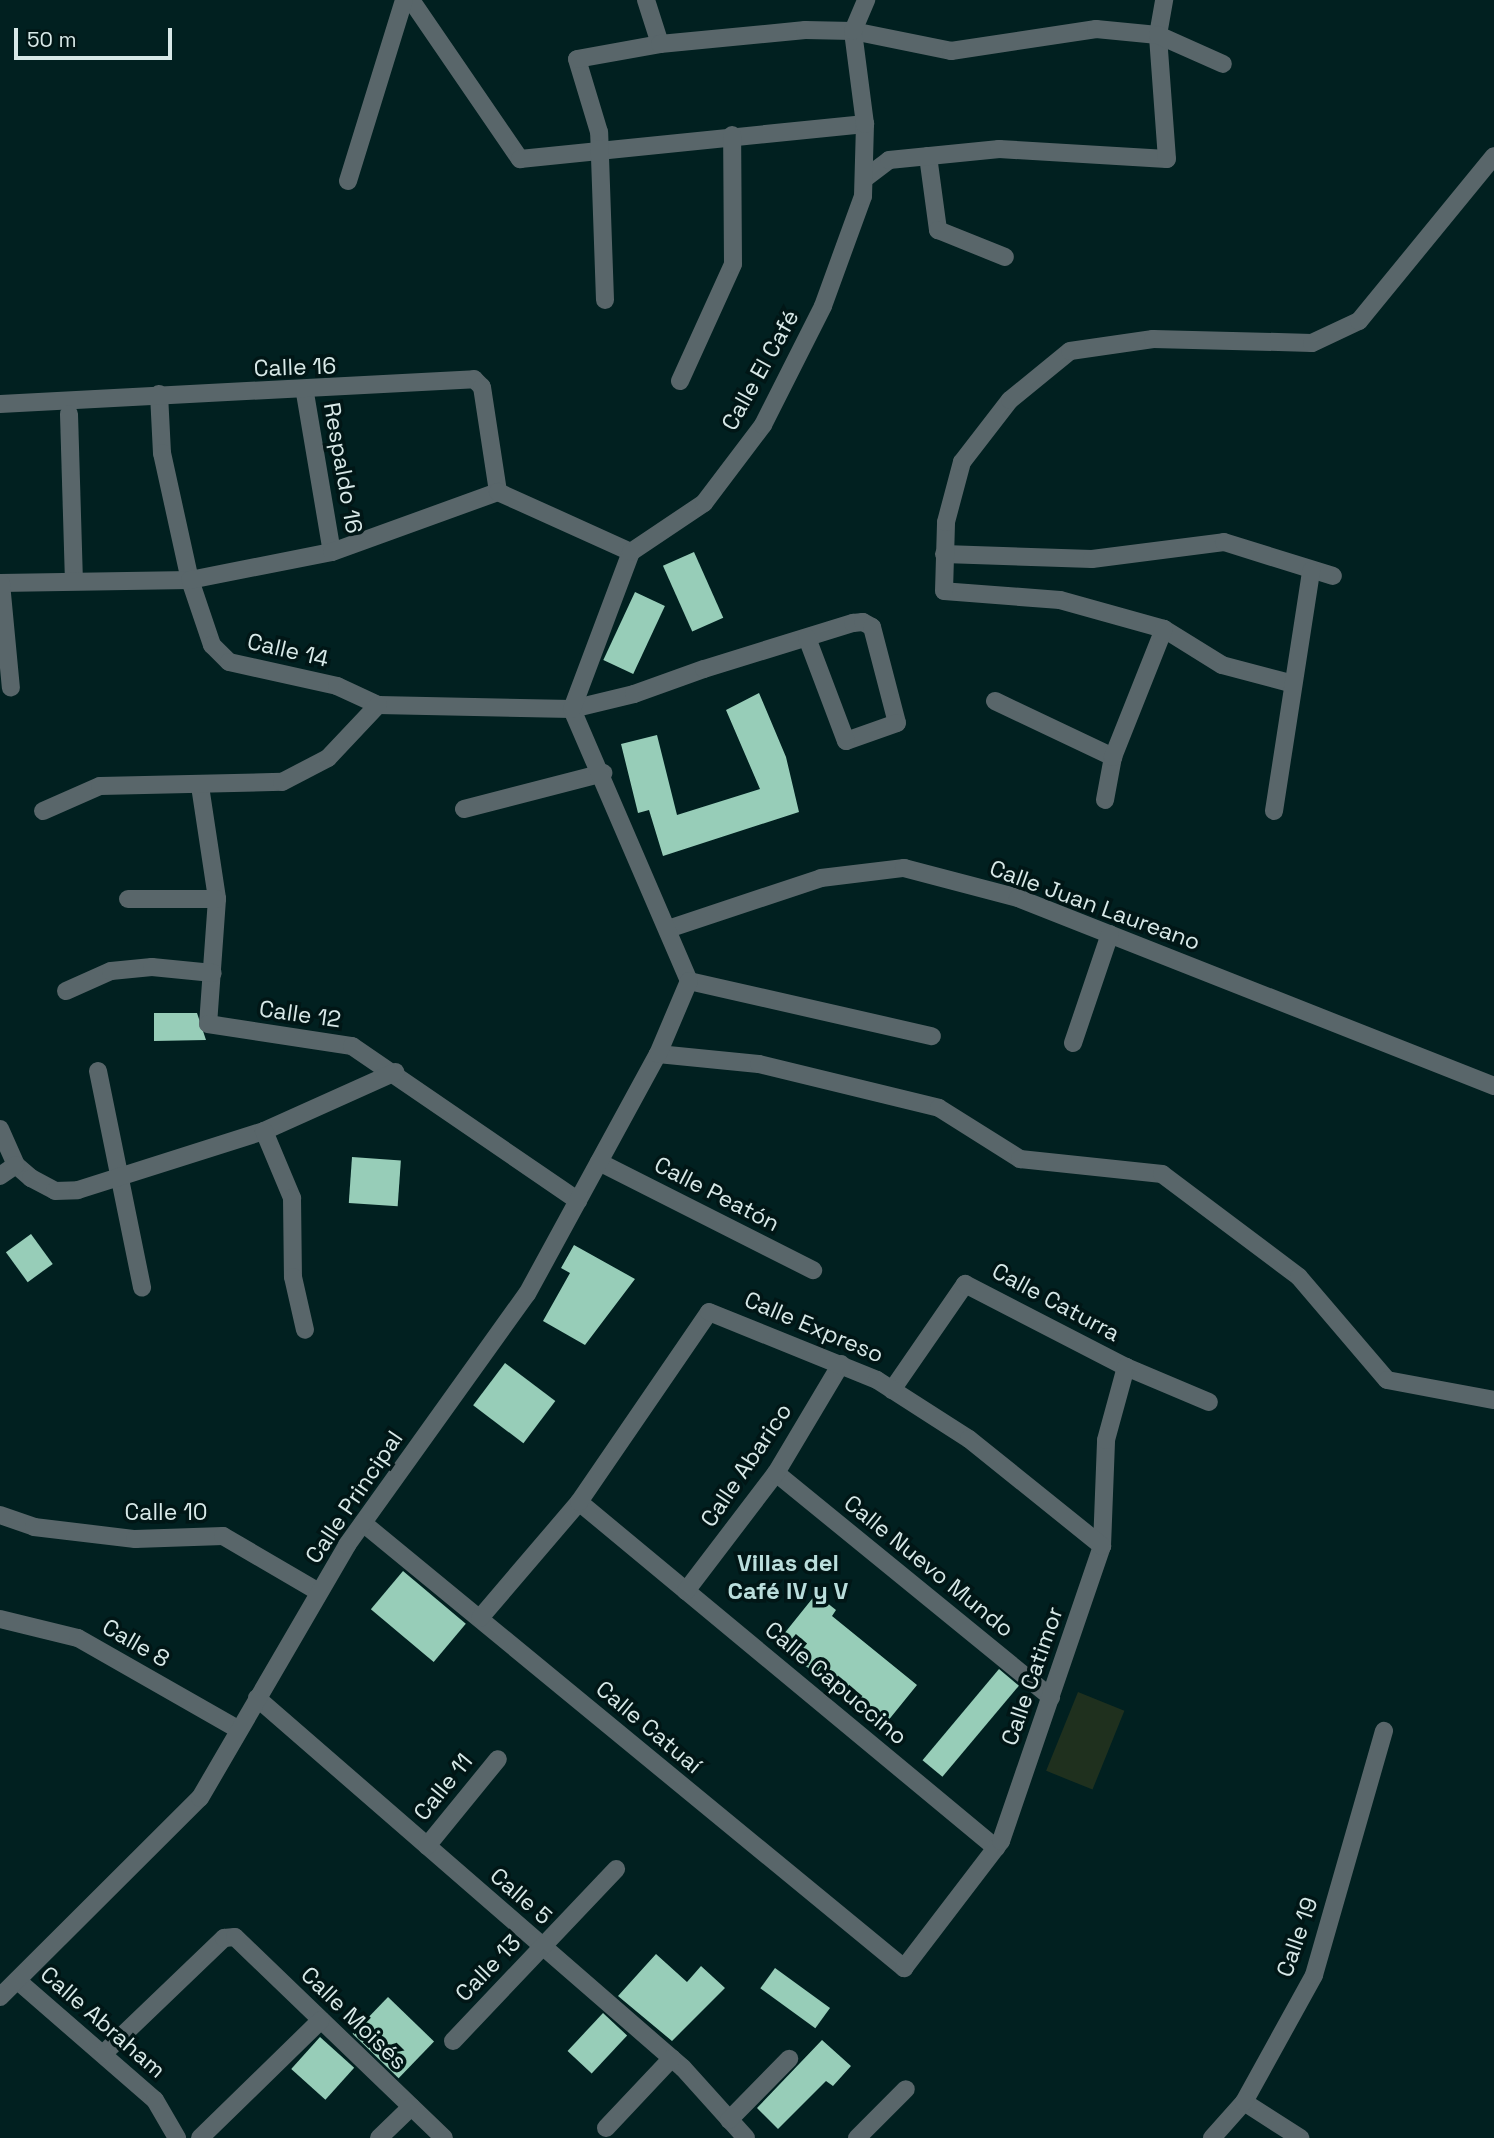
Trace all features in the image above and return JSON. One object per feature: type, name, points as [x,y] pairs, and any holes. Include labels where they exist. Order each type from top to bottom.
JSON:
[{"type":"street","points":[[348,181],[404,0]]},
{"type":"street","points":[[411,0],[520,159],[732,135],[865,124]]},
{"type":"street","points":[[646,0],[660,44]]},
{"type":"street","points":[[853,31],[866,0]]},
{"type":"street","points":[[864,179],[889,160],[999,149],[1167,159],[1158,35],[1164,0]]},
{"type":"street","points":[[605,300],[597,152],[599,132],[577,59],[660,44],[853,31],[951,51],[1096,29],[1158,35],[1223,64]]},
{"type":"street","name":"Calle El Café","points":[[631,552],[704,503],[763,425],[823,306],[864,179],[865,124],[853,31]]},
{"type":"street","points":[[680,381],[733,264],[732,135]]},
{"type":"street","points":[[928,156],[938,230],[1005,257]]},
{"type":"street","points":[[1290,683],[1222,665],[1164,629],[1060,600],[951,596],[944,591],[944,554],[962,462],[1010,400],[1070,351],[1153,339],[1312,343],[1359,321],[1494,156]]},
{"type":"street","name":"Calle 16","points":[[0,404],[159,394],[305,393],[474,379],[482,387],[498,492]]},
{"type":"street","name":"Respaldo 16","points":[[305,393],[332,552]]},
{"type":"street","name":"Calle 14","points":[[159,394],[162,453],[190,580],[212,645],[229,662],[337,686],[378,705],[572,709],[853,623],[873,627],[897,723],[846,741],[807,638]]},
{"type":"street","points":[[69,414],[74,578]]},
{"type":"street","points":[[11,688],[0,583],[74,578],[190,580],[332,552],[498,492],[631,552],[572,709],[603,773],[689,981],[932,1036]]},
{"type":"street","points":[[944,554],[1092,559],[1224,542],[1333,576]]},
{"type":"street","points":[[1275,811],[1290,683],[1311,571]]},
{"type":"street","points":[[1105,800],[1113,757],[1164,629]]},
{"type":"street","points":[[995,701],[1113,757]]},
{"type":"street","points":[[43,811],[100,786],[250,786],[306,773],[378,705]]},
{"type":"street","points":[[464,808],[603,773]]},
{"type":"street","name":"Calle 12","points":[[200,786],[217,899],[208,1024],[352,1046],[395,1072],[578,1201]]},
{"type":"street","name":"Calle Juan Laureano","points":[[668,929],[821,878],[904,868],[1018,898],[1494,1086]]},
{"type":"street","points":[[128,899],[217,899]]},
{"type":"street","points":[[1073,1043],[1110,934]]},
{"type":"street","points":[[66,990],[111,971],[152,967],[213,973]]},
{"type":"street","name":"Calle Principal","points":[[0,1997],[200,1798],[319,1592],[363,1523],[527,1294],[658,1055],[689,981]]},
{"type":"street","points":[[658,1055],[759,1064],[939,1108],[1020,1159],[1162,1174],[1299,1277],[1387,1380],[1494,1400]]},
{"type":"street","points":[[98,1070],[142,1288]]},
{"type":"street","points":[[0,1129],[16,1165],[55,1191],[119,1182],[264,1131],[395,1072]]},
{"type":"street","points":[[264,1131],[292,1198],[293,1277],[305,1330]]},
{"type":"street","name":"Calle Peatón","points":[[599,1162],[813,1270]]},
{"type":"street","points":[[0,1176],[16,1165]]},
{"type":"street","name":"Calle Caturra","points":[[892,1390],[965,1284],[1126,1367]]},
{"type":"street","name":"Calle Expreso","points":[[480,1618],[579,1502],[709,1312],[841,1364],[892,1390],[969,1439],[1102,1546]]},
{"type":"street","name":"Calle Abarico","points":[[686,1591],[776,1474],[841,1364]]},
{"type":"street","points":[[1126,1367],[1209,1402]]},
{"type":"street","name":"Calle Catimor","points":[[904,1968],[996,1848],[1102,1546],[1106,1440],[1126,1367]]},
{"type":"street","name":"Calle Nuevo Mundo","points":[[776,1474],[1051,1697]]},
{"type":"street","name":"Calle Capuccino","points":[[579,1502],[996,1848]]},
{"type":"street","name":"Calle 10","points":[[0,1516],[34,1527],[135,1539],[223,1536],[319,1592]]},
{"type":"street","name":"Calle Catuaí","points":[[363,1523],[904,1968]]},
{"type":"street","name":"Calle 8","points":[[0,1619],[78,1638],[239,1731]]},
{"type":"street","name":"Calle 5","points":[[257,1698],[672,2059],[746,2138]]},
{"type":"street","name":"Calle 19","points":[[1212,2138],[1244,2102],[1314,1975],[1384,1731]]},
{"type":"street","name":"Calle 11","points":[[427,1846],[498,1759]]},
{"type":"street","name":"Calle 13","points":[[453,2041],[616,1869]]},
{"type":"street","name":"Calle Moisés","points":[[103,2054],[230,1936],[443,2138]]},
{"type":"street","name":"Calle Abraham","points":[[18,1981],[155,2100],[177,2138]]},
{"type":"street","points":[[200,2138],[321,2021]]},
{"type":"street","points":[[606,2128],[672,2059]]},
{"type":"street","points":[[729,2120],[789,2059]]},
{"type":"street","points":[[857,2138],[906,2090]]},
{"type":"street","points":[[1244,2102],[1300,2138]]},
{"type":"street","points":[[379,2138],[411,2107]]},
{"type":"green space","points":[[1078,1692],[1124,1711],[1093,1790],[1046,1771]]},
{"type":"building","points":[[694,552],[723,618],[692,632],[663,566]]},
{"type":"building","points":[[635,592],[665,606],[633,674],[603,660]]},
{"type":"building","points":[[759,693],[786,757],[799,812],[663,856],[649,810],[638,813],[621,744],[657,735],[677,815],[760,789],[726,710]]},
{"type":"building","points":[[154,1013],[197,1013],[206,1040],[154,1041]]},
{"type":"building","points":[[352,1157],[401,1160],[398,1206],[349,1203]]},
{"type":"building","points":[[31,1234],[53,1264],[28,1282],[6,1252]]},
{"type":"building","points":[[574,1245],[635,1279],[585,1345],[543,1321],[570,1273],[561,1268]]},
{"type":"building","points":[[505,1363],[555,1401],[523,1443],[473,1405]]},
{"type":"building","points":[[403,1571],[466,1624],[434,1662],[371,1609]]},
{"type":"building","points":[[816,1594],[836,1610],[832,1616],[917,1685],[887,1722],[775,1645]]},
{"type":"building","points":[[999,1669],[1019,1686],[942,1777],[923,1760]]},
{"type":"building","points":[[656,1954],[687,1982],[701,1966],[725,1988],[672,2041],[618,1996]]},
{"type":"building","points":[[775,1968],[830,2008],[815,2028],[760,1988]]},
{"type":"building","points":[[388,1997],[434,2041],[399,2078],[353,2034]]},
{"type":"building","points":[[603,2013],[627,2036],[592,2074],[568,2051]]},
{"type":"building","points":[[320,2037],[354,2068],[325,2100],[291,2069]]},
{"type":"building","points":[[822,2040],[851,2066],[833,2086],[826,2081],[778,2129],[757,2108]]},
{"type":"district","name":"Villas del Café IV y V","points":[[788,1577]]}]
